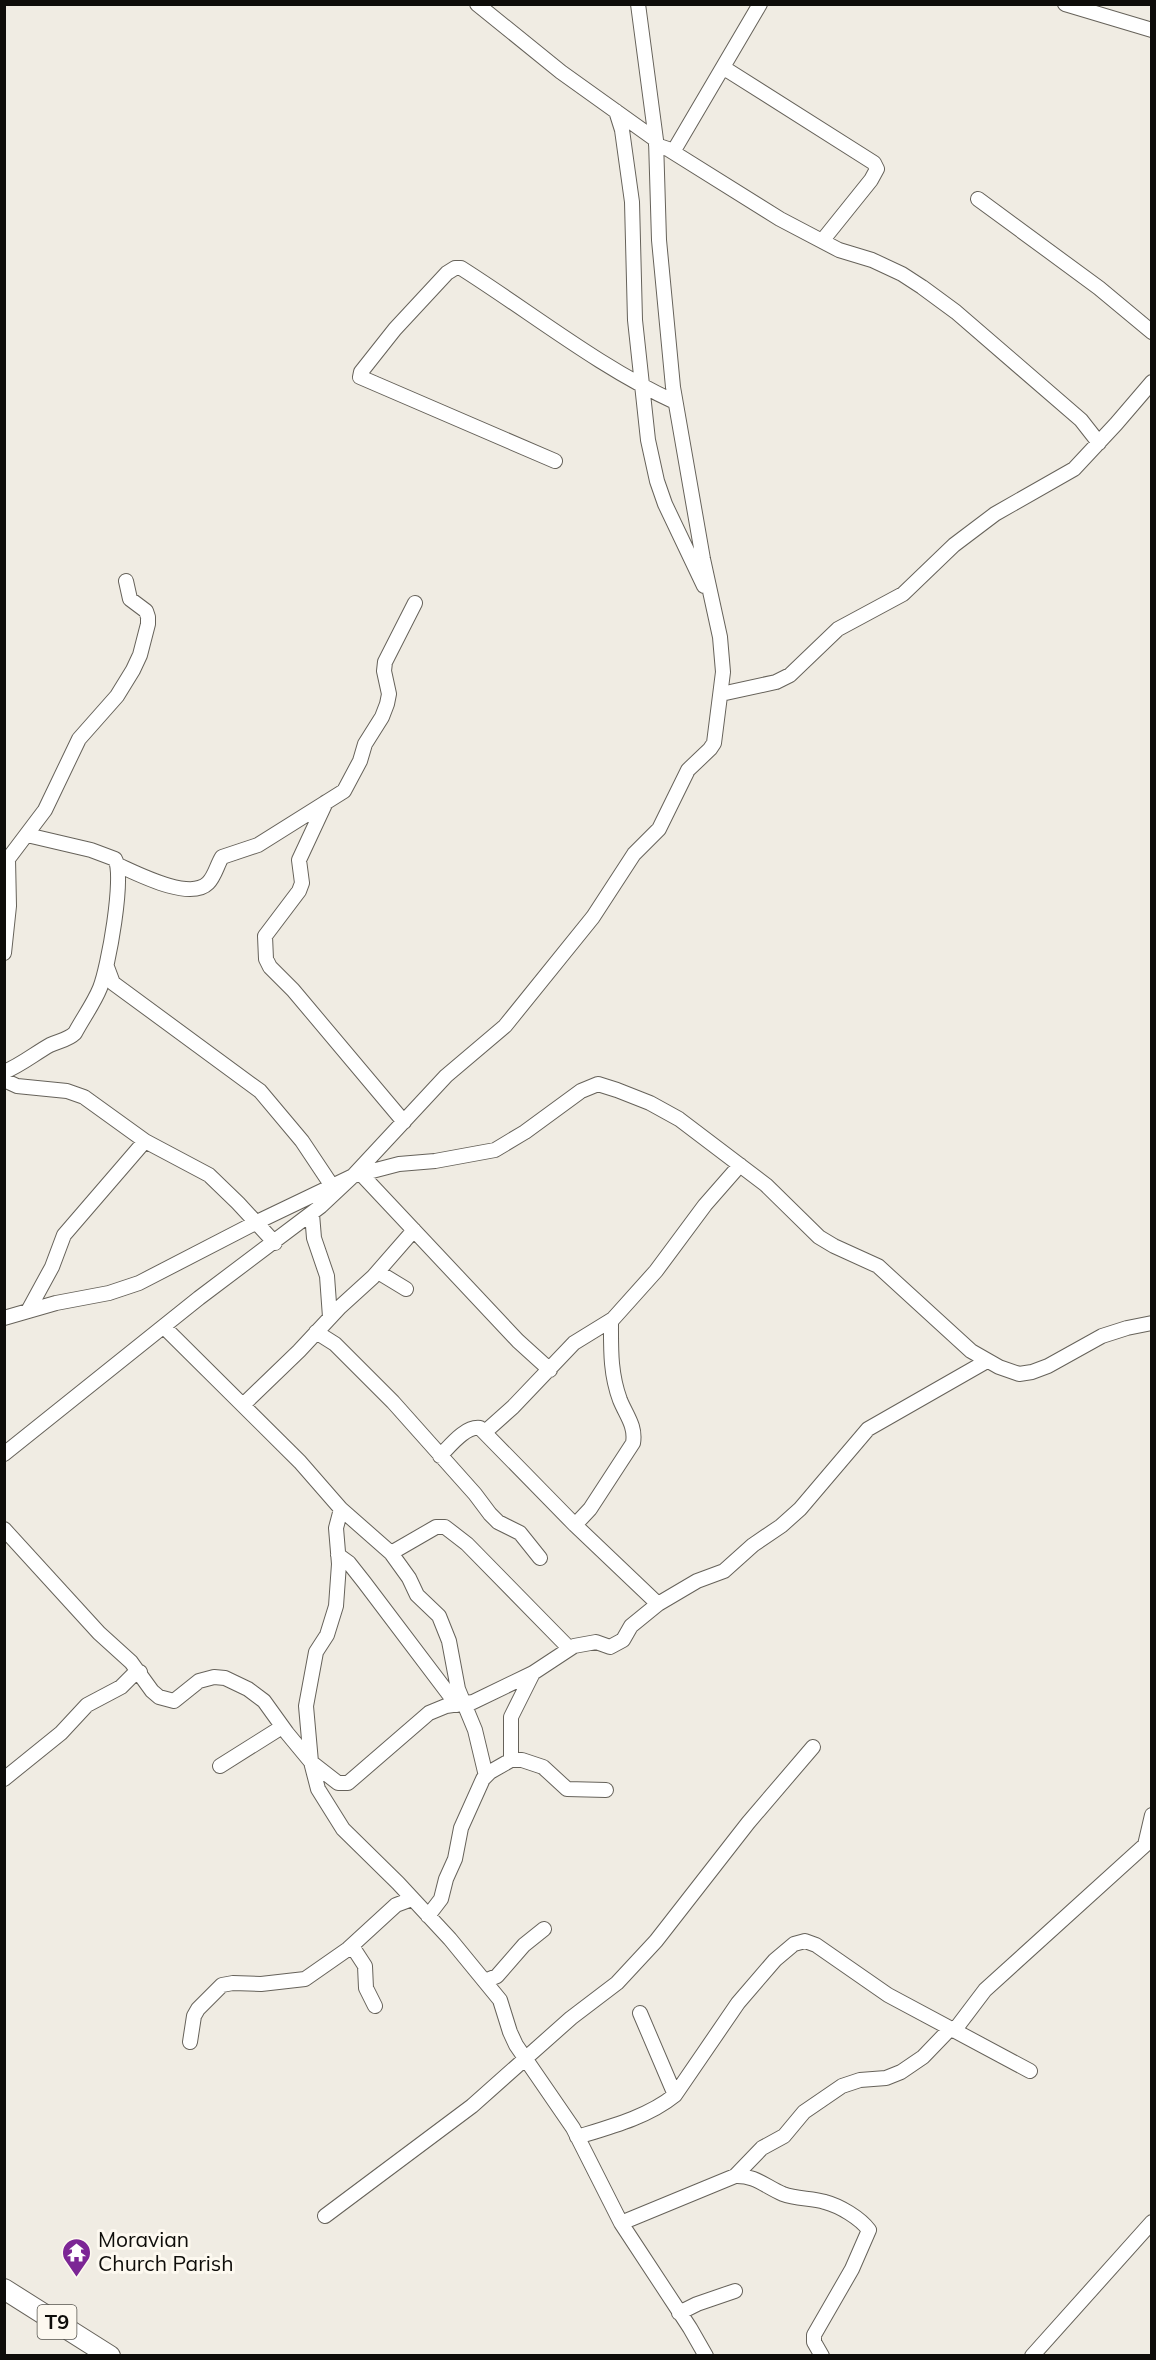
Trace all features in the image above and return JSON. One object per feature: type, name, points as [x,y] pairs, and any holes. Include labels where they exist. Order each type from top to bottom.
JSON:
[{"type":"highway","name":"T9","points":[[4,2289],[110,2355]]},
{"type":"street","points":[[477,4],[561,72],[656,142],[780,219],[839,250],[872,260],[902,274],[922,287],[956,312],[1080,420],[1099,443]]},
{"type":"street","points":[[4,1454],[108,1369],[199,1298],[275,1243],[358,1176],[446,1076],[505,1026],[592,917],[634,854],[659,829],[688,770],[714,743],[723,672],[720,637],[675,402],[659,240],[656,142],[638,4]]},
{"type":"street","points":[[673,152],[760,4]]},
{"type":"street","points":[[1065,4],[1152,30]]},
{"type":"street","points":[[724,68],[874,163],[877,169],[871,180],[822,241]]},
{"type":"street","points":[[616,111],[622,130],[632,202],[634,297],[648,440],[657,481],[692,563],[713,604]]},
{"type":"street","points":[[978,199],[1099,288],[1152,332]]},
{"type":"street","points":[[555,461],[362,379],[361,372],[423,298],[447,273],[458,267],[641,385],[675,402]]},
{"type":"street","points":[[721,694],[776,682],[790,675],[838,629],[903,594],[954,545],[995,514],[1074,469],[1152,382]]},
{"type":"street","points":[[4,953],[9,906],[8,859],[51,799],[79,740],[117,696],[140,655],[148,617],[146,611],[130,598],[126,580]]},
{"type":"street","points":[[118,865],[153,881],[190,890],[199,888],[211,880],[222,857],[258,845],[344,791],[360,761],[365,744],[382,717],[389,694],[384,671],[385,662],[415,603]]},
{"type":"street","points":[[326,802],[299,860],[302,883],[299,891],[265,936],[266,959],[270,967],[293,990],[404,1122]]},
{"type":"street","points":[[4,1072],[19,1066],[49,1046],[73,1035],[100,989],[117,903],[118,865],[115,859],[92,850],[27,835]]},
{"type":"street","points":[[106,965],[113,983],[260,1091],[297,1134],[332,1186]]},
{"type":"street","points":[[4,1080],[17,1086],[74,1092],[113,1116],[145,1141],[209,1175],[275,1243]]},
{"type":"street","points":[[13,1313],[109,1293],[139,1283],[257,1222],[358,1176],[399,1164],[435,1161],[495,1150],[525,1132],[581,1091],[598,1084],[617,1089],[679,1119],[766,1185],[819,1237],[878,1266],[971,1351],[999,1367],[1019,1374],[1032,1372],[1048,1366],[1102,1336],[1152,1323]]},
{"type":"street","points":[[13,1313],[52,1267],[64,1235],[145,1141]]},
{"type":"street","points":[[485,1432],[582,1337],[611,1321],[656,1271],[691,1223],[740,1166]]},
{"type":"street","points":[[358,1176],[414,1230],[518,1341],[550,1370]]},
{"type":"street","points":[[312,1214],[314,1238],[327,1276],[330,1317]]},
{"type":"street","points":[[243,1405],[378,1272],[414,1230]]},
{"type":"street","points":[[378,1272],[406,1289]]},
{"type":"street","points":[[575,1525],[590,1509],[633,1443],[634,1435],[630,1417],[620,1401],[611,1366],[611,1321]]},
{"type":"street","points":[[164,1327],[300,1462],[341,1509],[391,1553],[409,1578],[417,1595],[440,1618],[449,1641],[460,1705]]},
{"type":"street","points":[[316,1332],[335,1344],[393,1402],[489,1514],[498,1522],[520,1533],[540,1558]]},
{"type":"street","points":[[4,1529],[99,1633],[140,1672],[159,1697],[174,1701],[206,1678],[225,1678],[261,1697],[311,1762],[338,1784],[348,1783],[429,1713],[446,1706],[473,1702],[533,1673],[554,1661],[569,1648],[583,1643],[596,1642],[611,1646],[623,1640],[631,1626],[658,1604],[697,1581],[724,1571],[753,1545],[781,1526],[800,1509],[868,1429],[987,1361]]},
{"type":"street","points":[[440,1456],[474,1427],[480,1428],[575,1525],[658,1604]]},
{"type":"street","points":[[341,1509],[336,1528],[338,1555],[336,1606],[327,1635],[316,1652],[306,1706],[311,1762],[318,1789],[343,1829],[428,1916],[500,2000],[510,2032],[526,2060],[577,2137],[621,2223],[706,2355]]},
{"type":"street","points":[[391,1553],[436,1527],[445,1527],[467,1544],[569,1648]]},
{"type":"street","points":[[338,1555],[349,1563],[460,1705],[475,1730],[486,1776]]},
{"type":"street","points":[[4,1779],[61,1733],[87,1705],[121,1687],[134,1674],[140,1672]]},
{"type":"street","points":[[512,1760],[511,1717],[533,1673]]},
{"type":"street","points":[[220,1766],[282,1727]]},
{"type":"street","points":[[325,2216],[472,2106],[571,2018],[617,1983],[656,1941],[748,1823],[813,1747]]},
{"type":"street","points":[[428,1916],[441,1899],[446,1879],[455,1859],[461,1828],[486,1776],[512,1760],[522,1760],[543,1767],[567,1789],[606,1790]]},
{"type":"street","points":[[621,2223],[735,2176],[762,2148],[784,2136],[804,2112],[842,2086],[860,2080],[886,2078],[901,2072],[923,2056],[952,2030],[985,1990],[1144,1845],[1152,1815]]},
{"type":"street","points":[[190,2042],[194,2016],[222,1985],[261,1984],[305,1979],[352,1946],[396,1905],[412,1899]]},
{"type":"street","points":[[485,1981],[497,1976],[524,1945],[544,1929]]},
{"type":"street","points":[[577,2137],[635,2117],[664,2104],[675,2095],[738,2003],[774,1960],[794,1944],[805,1941],[816,1945],[868,1983],[1030,2071]]},
{"type":"street","points":[[352,1946],[365,1966],[366,1988],[375,2006]]},
{"type":"street","points":[[640,2013],[675,2095]]},
{"type":"street","points":[[735,2176],[756,2178],[784,2194],[827,2202],[851,2214],[869,2230],[852,2270],[814,2335],[814,2342],[822,2355]]},
{"type":"street","points":[[1032,2355],[1152,2222]]},
{"type":"street","points":[[680,2313],[697,2304],[735,2291]]},
{"type":"place","name":"Moravian Church Parish","points":[[77,2278]]}]
